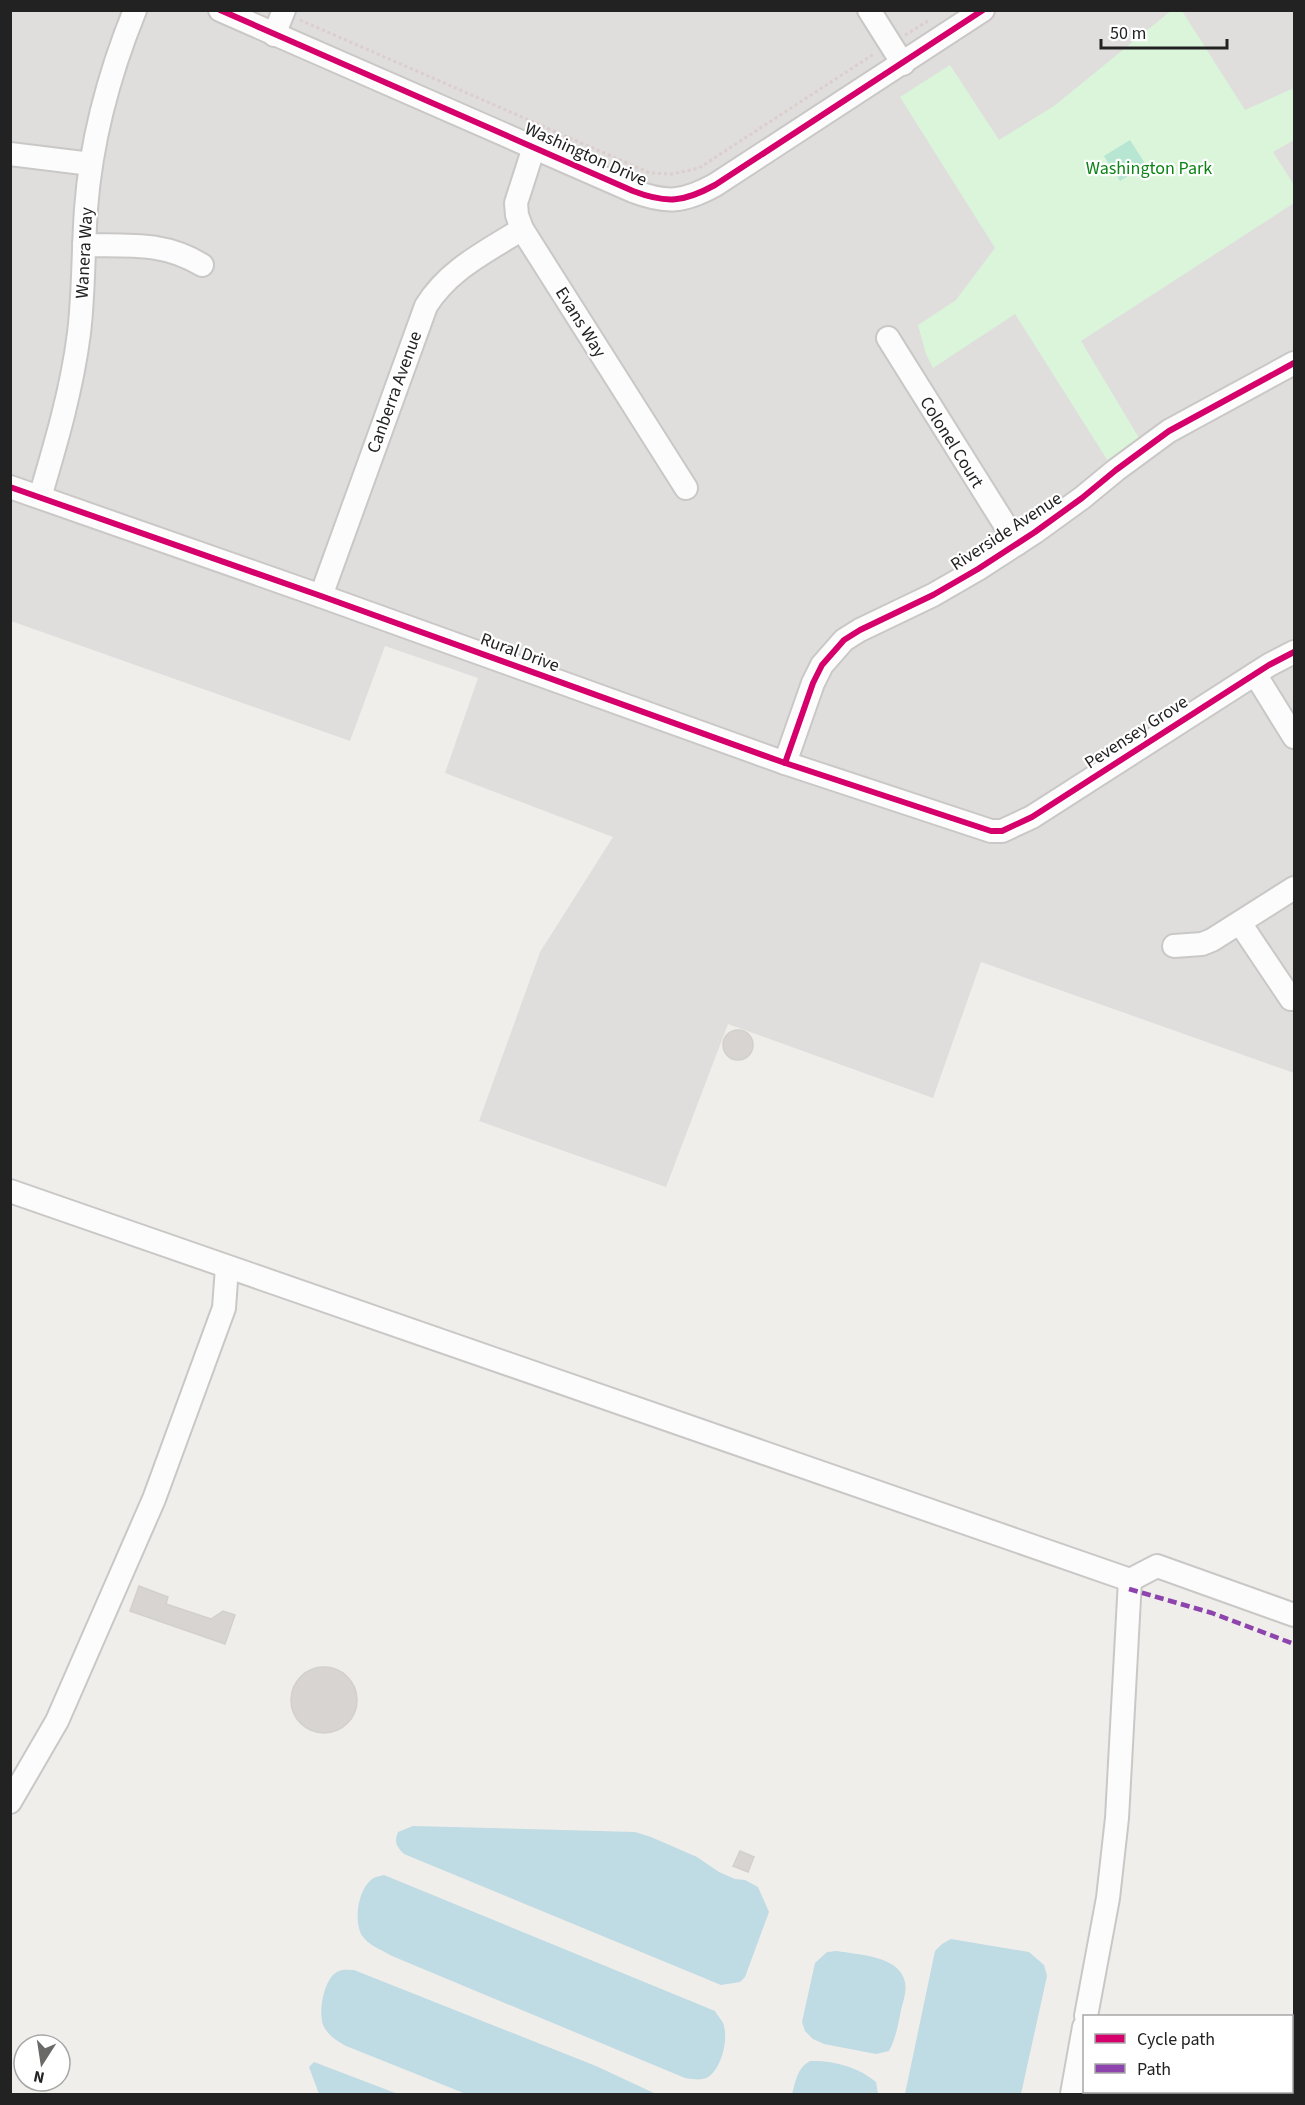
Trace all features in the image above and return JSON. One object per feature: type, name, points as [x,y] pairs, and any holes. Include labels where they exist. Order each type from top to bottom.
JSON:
[{"type":"street","name":"Wanera Way","points":[[40,497],[58,437],[80,331],[91,164],[107,87],[135,10]]},
{"type":"street","name":"Washington Drive","points":[[220,10],[650,198],[664,200],[679,200],[695,196],[715,185],[983,10]]},
{"type":"street","points":[[869,10],[903,64]]},
{"type":"street","points":[[274,35],[284,11]]},
{"type":"street","name":"Evans Way","points":[[534,147],[516,202],[517,215],[522,229],[686,488]]},
{"type":"street","points":[[10,154],[91,164]]},
{"type":"street","name":"Canberra Avenue","points":[[321,596],[426,306],[443,283],[456,271],[522,229]]},
{"type":"street","points":[[84,245],[164,248],[202,265]]},
{"type":"street","name":"Colonel Court","points":[[888,338],[1017,544]]},
{"type":"street","name":"Riverside Avenue","points":[[785,763],[813,683],[822,665],[844,640],[933,595],[1017,544],[1082,498],[1169,431],[1294,363]]},
{"type":"street","name":"Rural Drive","points":[[10,487],[785,763],[991,831]]},
{"type":"street","name":"Pevensey Grove","points":[[991,831],[1002,831],[1032,817],[1255,674],[1294,652]]},
{"type":"street","points":[[1255,674],[1294,737]]},
{"type":"street","points":[[1174,946],[1206,943],[1294,888]]},
{"type":"street","points":[[1240,923],[1291,999]]},
{"type":"street","points":[[10,1191],[1130,1580],[1157,1566],[1294,1615]]},
{"type":"street","points":[[10,1802],[57,1722],[154,1499],[224,1308],[227,1267]]},
{"type":"street","points":[[1086,2015],[1108,1898],[1117,1818],[1130,1580]]},
{"type":"street","points":[[1072,2094],[1083,2033]]},
{"type":"path","points":[[284,11],[650,173],[672,174],[699,168],[934,17]]},
{"type":"shaded area","points":[[11,11],[1294,11],[1294,1073],[981,962],[933,1098],[728,1024],[666,1187],[479,1121],[540,952],[613,837],[445,773],[478,678],[385,646],[350,741],[11,621]]},
{"type":"green space","name":"Washington Park","points":[[1172,10],[1182,11],[1245,110],[1294,88],[1294,140],[1273,152],[1294,185],[1294,203],[1081,341],[1139,438],[1108,461],[1015,314],[933,368],[926,354],[918,325],[956,300],[995,248],[900,97],[950,65],[999,140],[1054,106]]},
{"type":"green space","points":[[1130,140],[1146,165],[1120,181],[1104,156]]},
{"type":"water","points":[[413,1826],[635,1832],[697,1857],[719,1872],[735,1879],[745,1880],[758,1887],[769,1912],[745,1977],[740,1982],[721,1985],[404,1854],[396,1844],[397,1835],[398,1832]]},
{"type":"water","points":[[384,1875],[715,2011],[725,2029],[725,2044],[717,2067],[706,2078],[685,2078],[375,1947],[361,1934],[358,1906],[363,1891],[371,1880]]},
{"type":"water","points":[[951,1939],[1029,1952],[1044,1965],[1047,1976],[1021,2094],[905,2094],[935,1951]]},
{"type":"water","points":[[827,1952],[866,1955],[886,1961],[901,1973],[905,1982],[905,1993],[889,2051],[876,2054],[824,2044],[813,2039],[805,2031],[802,2022],[815,1963]]},
{"type":"water","points":[[341,1970],[354,1970],[596,2066],[656,2094],[466,2094],[346,2046],[328,2033],[321,2013],[323,1996],[329,1980]]},
{"type":"water","points":[[810,2061],[836,2063],[862,2072],[876,2082],[878,2094],[792,2094],[800,2071]]},
{"type":"water","points":[[314,2062],[398,2094],[319,2094],[309,2067]]},
{"type":"building","points":[[738,1030],[744,1031],[752,1039],[752,1051],[744,1059],[738,1060],[732,1059],[724,1051],[723,1045],[724,1039],[732,1031]]},
{"type":"building","points":[[139,1586],[168,1597],[166,1604],[211,1619],[223,1611],[235,1615],[225,1644],[130,1611]]},
{"type":"building","points":[[324,1667],[336,1670],[347,1677],[354,1688],[357,1700],[354,1712],[347,1723],[336,1730],[324,1733],[312,1730],[301,1723],[294,1712],[291,1700],[294,1688],[301,1677],[312,1670]]},
{"type":"building","points":[[740,1851],[754,1857],[748,1872],[733,1866]]},
{"type":"marked path","points":[[1129,1589],[1212,1613],[1294,1644]]},
{"type":"cycle path","points":[[220,10],[633,191],[666,199],[684,198],[715,185],[983,10]]},
{"type":"cycle path","points":[[785,763],[813,683],[822,665],[844,640],[933,595],[978,569],[1035,532],[1169,431],[1294,363]]},
{"type":"cycle path","points":[[10,487],[785,763],[991,831],[1002,831],[1032,817],[1269,665],[1294,652]]}]
